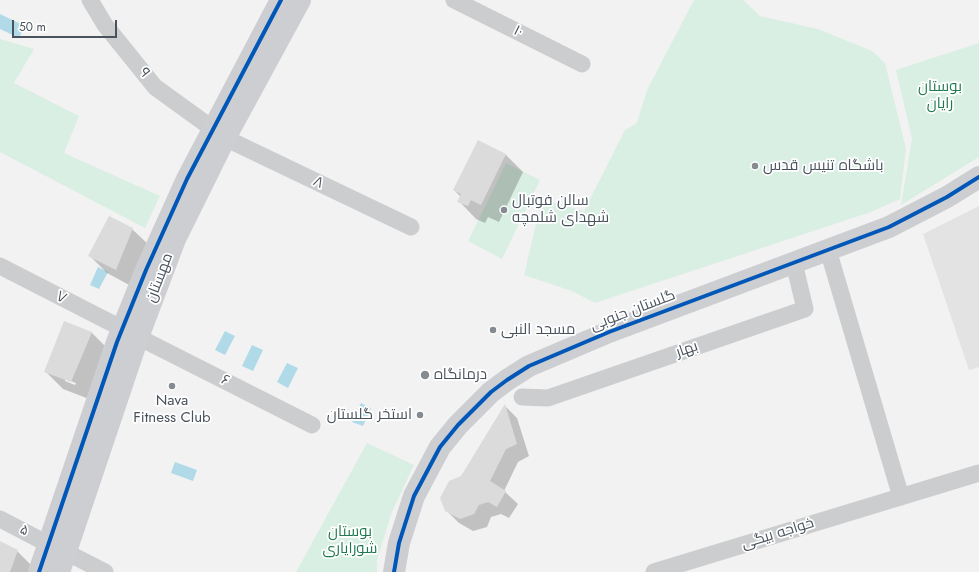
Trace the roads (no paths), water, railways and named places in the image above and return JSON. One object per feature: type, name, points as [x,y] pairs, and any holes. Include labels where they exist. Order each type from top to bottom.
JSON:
[{"type":"street","name":"۹","points":[[90,0],[105,25],[155,87],[219,134]]},
{"type":"street","points":[[219,134],[281,0]]},
{"type":"street","name":"مهستان","points":[[59,572],[57,548],[130,333],[175,238],[219,134],[300,0]]},
{"type":"street","name":"۱۰","points":[[454,0],[582,64]]},
{"type":"street","name":"۸","points":[[219,134],[411,227]]},
{"type":"street","name":"گلستان جنوبی","points":[[394,572],[398,543],[414,496],[440,447],[458,425],[491,392],[529,366],[609,332],[889,227],[947,197],[979,176]]},
{"type":"street","points":[[828,250],[901,497]]},
{"type":"street","name":"بهار","points":[[522,397],[548,398],[805,310],[794,263]]},
{"type":"street","name":"۷","points":[[0,266],[130,333]]},
{"type":"street","name":"۶","points":[[130,333],[312,425]]},
{"type":"street","name":"خواجه بیگی","points":[[654,572],[979,473]]},
{"type":"street","name":"۵","points":[[0,519],[105,572]]},
{"type":"street","points":[[39,572],[57,548]]},
{"type":"water","points":[[0,14],[25,26],[19,38],[0,29]]},
{"type":"water","points":[[98,267],[108,272],[99,289],[90,285]]},
{"type":"water","points":[[225,331],[235,336],[225,355],[215,350]]},
{"type":"water","points":[[252,345],[263,350],[253,371],[242,366]]},
{"type":"water","points":[[287,363],[298,368],[288,388],[277,382]]},
{"type":"water","points":[[361,403],[371,408],[363,426],[352,422]]},
{"type":"water","points":[[175,462],[197,470],[193,481],[171,473]]},
{"type":"place","name":"باشگاه تنیس قدس","points":[[755,166]]},
{"type":"place","name":"سالن فوتبال شهدای شلمچه","points":[[504,210]]},
{"type":"place","name":"مسجد النبی","points":[[493,330]]},
{"type":"place","name":"درمانگاه","points":[[425,375]]},
{"type":"place","name":"Nava Fitness Club","points":[[172,386]]},
{"type":"place","name":"استخر گلستان","points":[[420,415]]},
{"type":"park label","name":"بوستان رایان","points":[[940,96]]},
{"type":"park label","name":"بوستان شورایاری","points":[[350,540]]}]
